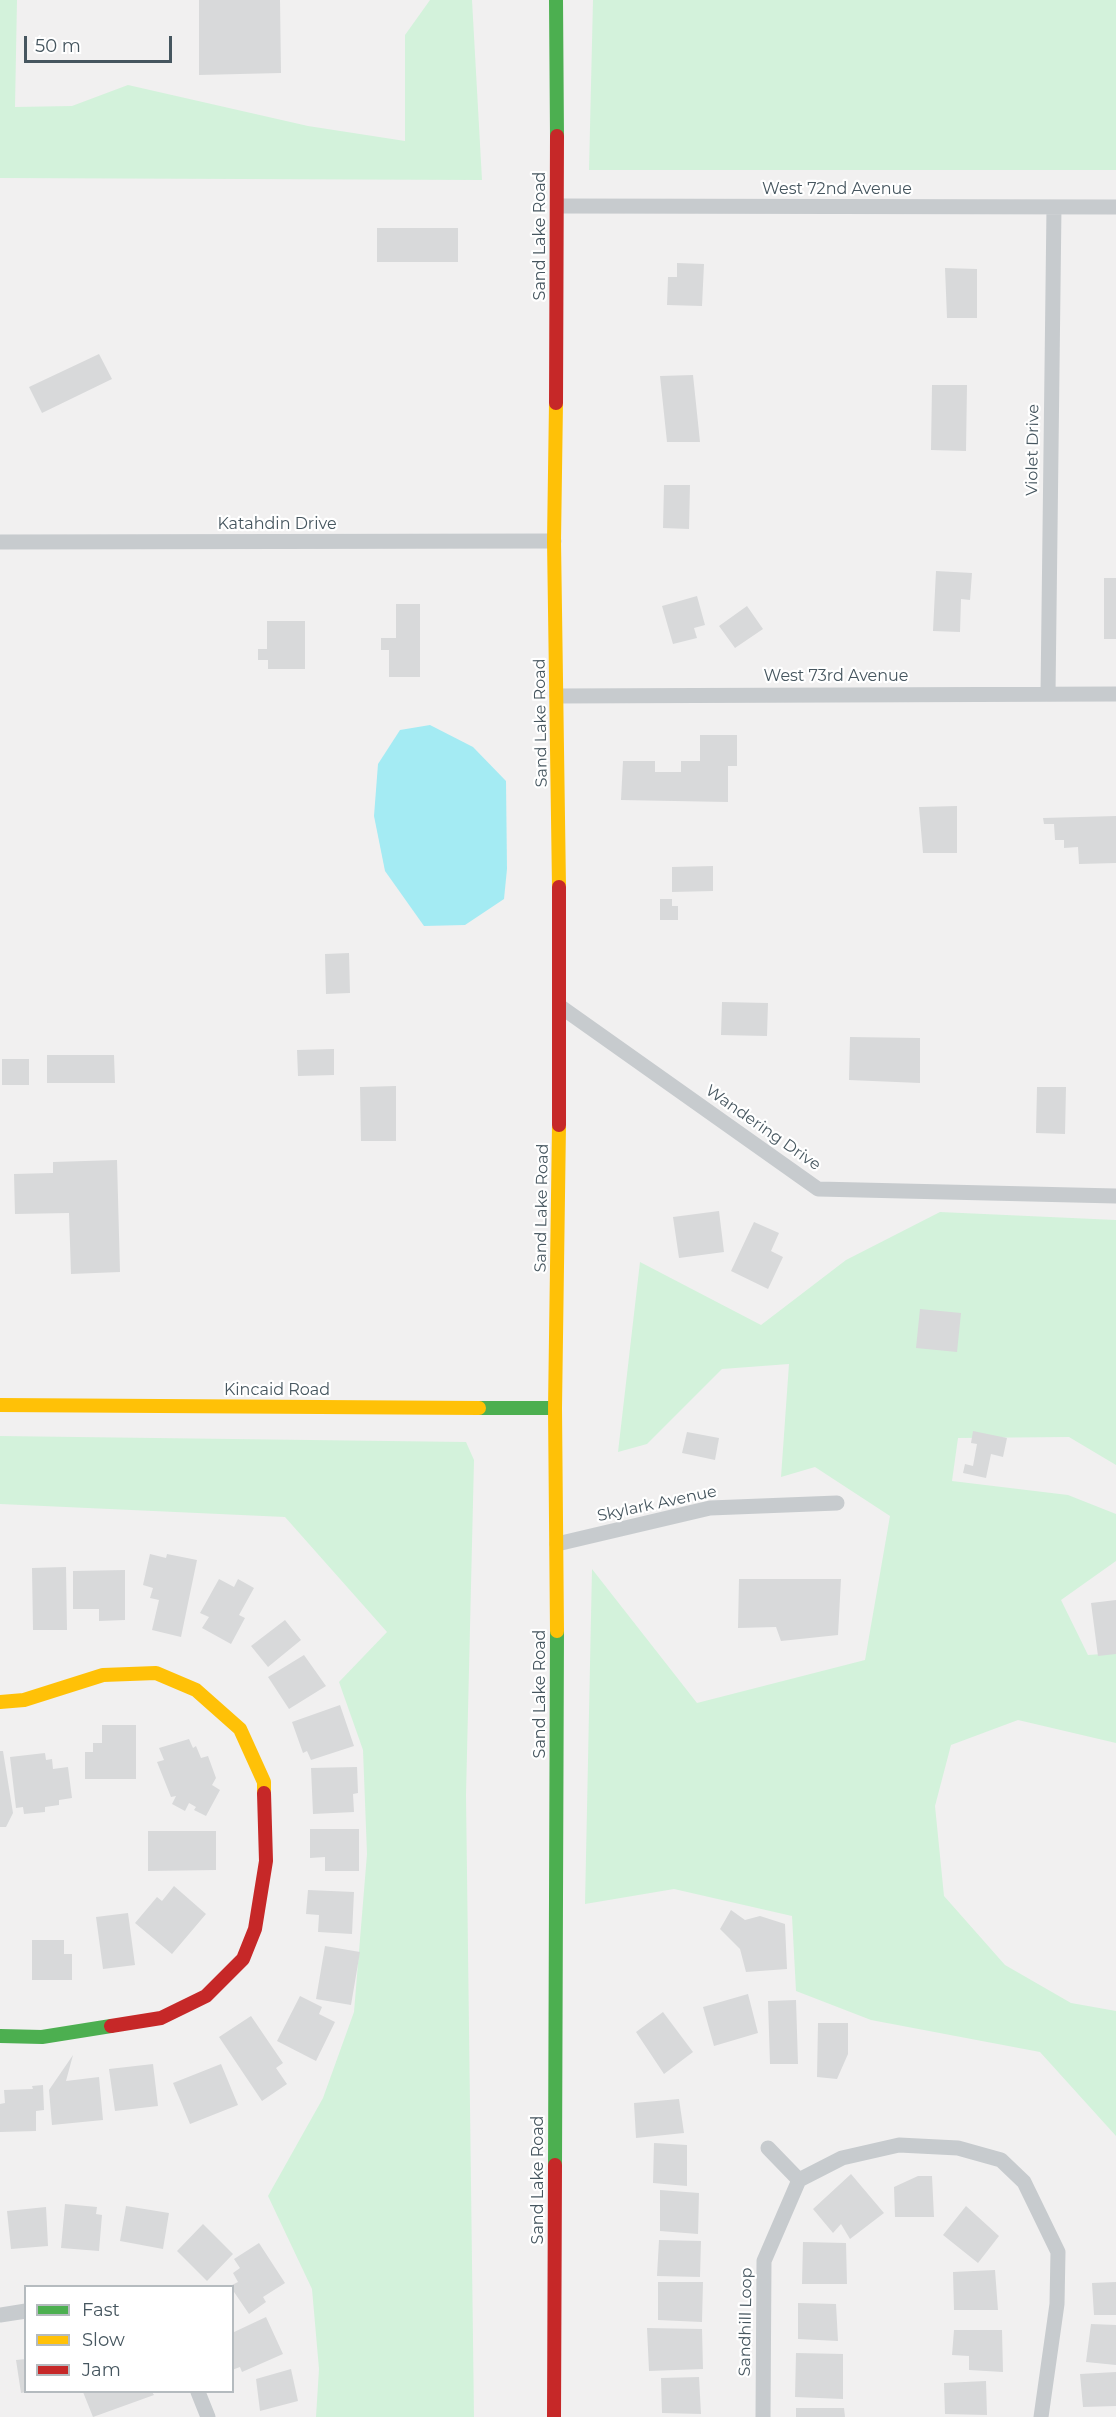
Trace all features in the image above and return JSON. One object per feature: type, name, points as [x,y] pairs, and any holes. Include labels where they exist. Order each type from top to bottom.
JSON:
[{"type":"main road","name":"Sand Lake Road","points":[[554,2417],[557,1544],[555,1408],[561,1007],[554,541],[558,206],[556,0]]},
{"type":"main road","name":"Kincaid Road","points":[[0,1405],[555,1408]]},
{"type":"main road","points":[[0,1702],[24,1700],[103,1675],[156,1673],[196,1690],[240,1729],[264,1782],[266,1861],[255,1929],[243,1959],[206,1996],[161,2018],[42,2037],[0,2036]]},
{"type":"street","name":"West 72nd Avenue","points":[[558,206],[1116,207]]},
{"type":"street","name":"Violet Drive","points":[[1048,694],[1054,207]]},
{"type":"street","name":"Katahdin Drive","points":[[0,542],[554,541]]},
{"type":"street","name":"West 73rd Avenue","points":[[557,696],[1116,694]]},
{"type":"street","name":"Wandering Drive","points":[[561,1007],[818,1189],[1116,1196]]},
{"type":"street","name":"Skylark Avenue","points":[[557,1544],[710,1508],[837,1503]]},
{"type":"street","points":[[768,2148],[799,2180],[842,2158],[899,2145],[958,2148],[1000,2160],[1024,2182],[1058,2252],[1057,2304],[1041,2417]]},
{"type":"street","name":"Sandhill Loop","points":[[763,2417],[764,2261],[799,2180]]},
{"type":"street","points":[[0,2315],[24,2311]]},
{"type":"street","points":[[199,2393],[208,2417]]},
{"type":"green space","points":[[0,0],[17,0],[15,107],[72,106],[128,85],[308,126],[405,141],[405,35],[430,0],[472,0],[482,180],[0,178]]},
{"type":"green space","points":[[593,0],[1116,0],[1116,170],[589,170]]},
{"type":"green space","points":[[940,1212],[1116,1220],[1116,1465],[1069,1437],[958,1438],[952,1481],[1068,1495],[1116,1514],[1116,1561],[1061,1600],[1088,1655],[1116,1653],[1116,1743],[1018,1720],[951,1745],[935,1806],[944,1896],[1005,1965],[1071,2003],[1116,2011],[1116,2136],[1040,2052],[871,2020],[796,1991],[792,1916],[674,1889],[585,1904],[592,1569],[697,1703],[865,1660],[890,1516],[815,1467],[781,1477],[789,1364],[722,1369],[647,1444],[618,1452],[640,1262],[761,1325],[846,1260]]},
{"type":"green space","points":[[0,1436],[466,1442],[474,1460],[466,1795],[474,2417],[316,2417],[319,2369],[312,2289],[268,2196],[323,2098],[354,2012],[367,1854],[363,1750],[339,1682],[387,1632],[285,1517],[0,1504]]},
{"type":"water","points":[[430,725],[473,747],[506,781],[507,869],[504,899],[465,925],[424,926],[385,871],[374,816],[378,764],[400,730]]},
{"type":"building","points":[[199,0],[280,0],[281,73],[199,75]]},
{"type":"building","points":[[377,228],[458,228],[458,262],[377,262]]},
{"type":"building","points":[[677,263],[704,264],[702,306],[667,305],[668,277],[677,277]]},
{"type":"building","points":[[945,268],[977,269],[977,318],[947,318]]},
{"type":"building","points":[[99,354],[112,379],[42,413],[29,387]]},
{"type":"building","points":[[693,375],[700,442],[667,442],[660,376]]},
{"type":"building","points":[[932,385],[967,385],[966,451],[931,450]]},
{"type":"building","points":[[664,485],[690,485],[689,529],[663,528]]},
{"type":"building","points":[[936,571],[972,573],[970,600],[961,599],[960,632],[933,631]]},
{"type":"building","points":[[1104,578],[1116,578],[1116,639],[1104,639]]},
{"type":"building","points":[[697,596],[705,625],[694,628],[697,638],[673,644],[662,606]]},
{"type":"building","points":[[396,604],[420,604],[420,677],[389,677],[389,650],[381,650],[381,638],[396,638]]},
{"type":"building","points":[[747,606],[763,629],[735,648],[719,626]]},
{"type":"building","points":[[267,621],[305,621],[305,669],[268,669],[268,660],[258,660],[258,649],[267,649]]},
{"type":"building","points":[[700,735],[737,735],[737,766],[728,766],[728,802],[621,800],[623,761],[655,761],[655,772],[681,772],[681,761],[700,761]]},
{"type":"building","points":[[957,806],[957,853],[923,853],[919,807]]},
{"type":"building","points":[[1116,816],[1116,863],[1079,864],[1078,847],[1064,848],[1064,840],[1055,840],[1054,824],[1044,824],[1043,818]]},
{"type":"building","points":[[713,866],[713,891],[672,892],[672,867]]},
{"type":"building","points":[[660,899],[672,899],[672,906],[678,906],[678,920],[660,920]]},
{"type":"building","points":[[349,953],[350,993],[326,994],[325,954]]},
{"type":"building","points":[[722,1002],[768,1003],[767,1036],[721,1035]]},
{"type":"building","points":[[850,1037],[920,1038],[920,1083],[849,1080]]},
{"type":"building","points":[[334,1049],[334,1075],[298,1076],[297,1050]]},
{"type":"building","points":[[47,1055],[114,1055],[115,1083],[47,1083]]},
{"type":"building","points":[[2,1059],[29,1059],[29,1085],[2,1085]]},
{"type":"building","points":[[396,1086],[396,1141],[361,1141],[360,1087]]},
{"type":"building","points":[[1037,1087],[1066,1087],[1065,1134],[1036,1133]]},
{"type":"building","points":[[117,1160],[120,1272],[71,1274],[69,1213],[15,1214],[14,1174],[53,1173],[53,1162]]},
{"type":"building","points":[[719,1211],[724,1252],[679,1258],[673,1217]]},
{"type":"building","points":[[754,1222],[779,1233],[771,1251],[783,1257],[768,1289],[731,1271]]},
{"type":"building","points":[[920,1309],[961,1313],[957,1352],[916,1348]]},
{"type":"building","points":[[973,1431],[1007,1438],[1003,1457],[991,1454],[986,1478],[963,1473],[965,1464],[973,1466],[977,1444],[971,1443]]},
{"type":"building","points":[[687,1432],[719,1438],[715,1460],[682,1453]]},
{"type":"building","points":[[150,1554],[166,1558],[167,1554],[197,1560],[181,1637],[152,1630],[159,1600],[150,1598],[153,1588],[143,1585]]},
{"type":"building","points":[[66,1567],[67,1630],[33,1630],[32,1568]]},
{"type":"building","points":[[125,1570],[125,1620],[99,1621],[99,1609],[73,1609],[73,1571]]},
{"type":"building","points":[[219,1579],[234,1587],[238,1579],[254,1588],[239,1615],[245,1618],[231,1644],[202,1628],[209,1617],[200,1613]]},
{"type":"building","points":[[739,1579],[841,1579],[838,1635],[781,1641],[776,1627],[738,1628]]},
{"type":"building","points":[[1116,1600],[1116,1654],[1098,1656],[1091,1603]]},
{"type":"building","points":[[285,1620],[301,1640],[268,1667],[251,1646]]},
{"type":"building","points":[[304,1655],[326,1686],[289,1709],[268,1677]]},
{"type":"building","points":[[340,1705],[354,1746],[311,1760],[307,1751],[303,1753],[292,1722]]},
{"type":"building","points":[[102,1725],[136,1725],[136,1779],[85,1779],[85,1752],[93,1752],[93,1743],[102,1743]]},
{"type":"building","points":[[189,1739],[193,1748],[196,1746],[201,1758],[208,1756],[216,1778],[212,1785],[220,1790],[206,1816],[194,1810],[196,1807],[189,1803],[185,1811],[172,1804],[176,1796],[171,1797],[157,1762],[164,1760],[159,1748]]},
{"type":"building","points":[[0,1751],[3,1751],[13,1813],[6,1827],[0,1827]]},
{"type":"building","points":[[45,1753],[46,1760],[52,1759],[53,1769],[68,1767],[72,1798],[59,1800],[59,1805],[45,1807],[45,1812],[24,1814],[23,1807],[16,1808],[10,1757]]},
{"type":"building","points":[[357,1767],[358,1793],[353,1794],[354,1812],[313,1814],[311,1768]]},
{"type":"building","points":[[310,1829],[359,1829],[359,1871],[325,1871],[325,1857],[310,1858]]},
{"type":"building","points":[[148,1831],[216,1831],[216,1870],[148,1871]]},
{"type":"building","points":[[174,1886],[206,1914],[172,1954],[135,1923],[157,1897],[162,1901]]},
{"type":"building","points":[[308,1890],[354,1892],[352,1934],[318,1932],[319,1915],[306,1914]]},
{"type":"building","points":[[731,1910],[745,1920],[760,1916],[785,1924],[787,1969],[746,1972],[740,1949],[720,1929]]},
{"type":"building","points":[[128,1913],[135,1965],[103,1969],[96,1917]]},
{"type":"building","points":[[32,1940],[64,1940],[64,1954],[72,1954],[72,1980],[32,1980]]},
{"type":"building","points":[[325,1946],[360,1952],[351,2005],[316,1999]]},
{"type":"building","points":[[748,1994],[758,2033],[714,2046],[703,2007]]},
{"type":"building","points":[[300,1996],[322,2007],[319,2014],[335,2022],[316,2061],[277,2041]]},
{"type":"building","points":[[796,2000],[798,2064],[770,2064],[768,2001]]},
{"type":"building","points":[[663,2012],[693,2052],[664,2074],[636,2032]]},
{"type":"building","points":[[251,2016],[283,2063],[276,2068],[287,2084],[262,2101],[219,2037]]},
{"type":"building","points":[[818,2023],[848,2023],[848,2054],[837,2079],[817,2077]]},
{"type":"building","points":[[73,2055],[66,2081],[99,2077],[103,2120],[52,2125],[49,2090]]},
{"type":"building","points":[[153,2064],[158,2106],[115,2111],[109,2069]]},
{"type":"building","points":[[221,2064],[238,2105],[190,2124],[173,2083]]},
{"type":"building","points":[[43,2085],[44,2110],[36,2111],[36,2131],[0,2132],[0,2104],[5,2103],[4,2090],[33,2089],[32,2086]]},
{"type":"building","points":[[679,2099],[684,2133],[636,2138],[634,2103]]},
{"type":"building","points":[[654,2143],[687,2145],[687,2186],[653,2183]]},
{"type":"building","points":[[851,2174],[884,2213],[850,2239],[841,2224],[833,2233],[813,2209]]},
{"type":"building","points":[[918,2176],[932,2176],[934,2217],[895,2217],[894,2187]]},
{"type":"building","points":[[660,2190],[699,2193],[698,2234],[660,2231]]},
{"type":"building","points":[[65,2204],[97,2207],[96,2214],[102,2215],[99,2251],[61,2248]]},
{"type":"building","points":[[126,2206],[169,2213],[163,2249],[120,2241]]},
{"type":"building","points":[[966,2206],[999,2236],[978,2263],[943,2235]]},
{"type":"building","points":[[46,2207],[48,2246],[11,2249],[7,2211]]},
{"type":"building","points":[[203,2224],[233,2254],[207,2281],[177,2251]]},
{"type":"building","points":[[659,2240],[701,2241],[700,2277],[657,2276]]},
{"type":"building","points":[[803,2242],[846,2243],[847,2284],[802,2284]]},
{"type":"building","points":[[259,2243],[285,2283],[263,2297],[266,2302],[249,2314],[232,2285],[238,2282],[233,2273],[240,2268],[234,2259]]},
{"type":"building","points":[[995,2270],[998,2310],[954,2310],[953,2272]]},
{"type":"building","points":[[658,2282],[703,2282],[702,2322],[658,2320]]},
{"type":"building","points":[[1116,2282],[1116,2315],[1094,2315],[1092,2283]]},
{"type":"building","points":[[798,2303],[836,2304],[838,2341],[798,2339]]},
{"type":"building","points":[[266,2317],[283,2354],[242,2372],[240,2367],[234,2369],[234,2332]]},
{"type":"building","points":[[1091,2324],[1116,2325],[1116,2365],[1086,2362]]},
{"type":"building","points":[[647,2328],[702,2329],[703,2369],[649,2371]]},
{"type":"building","points":[[954,2330],[1002,2330],[1003,2372],[969,2370],[969,2356],[952,2355]]},
{"type":"building","points":[[796,2353],[843,2354],[843,2399],[795,2397]]},
{"type":"building","points":[[24,2359],[24,2392],[21,2393],[16,2360]]},
{"type":"building","points":[[291,2369],[298,2401],[260,2411],[256,2379]]},
{"type":"building","points":[[1116,2372],[1116,2406],[1083,2407],[1080,2374]]},
{"type":"building","points":[[699,2377],[701,2414],[662,2413],[661,2378]]},
{"type":"building","points":[[986,2381],[987,2415],[945,2414],[944,2383]]},
{"type":"building","points":[[83,2393],[153,2393],[154,2395],[93,2417]]},
{"type":"building","points":[[796,2408],[844,2408],[845,2417],[796,2417]]},
{"type":"traffic: fast","points":[[556,0],[557,136]]},
{"type":"traffic: fast","points":[[479,1408],[555,1408]]},
{"type":"traffic: fast","points":[[555,2165],[557,1631]]},
{"type":"traffic: fast","points":[[0,2036],[42,2037],[111,2026]]},
{"type":"traffic: slow","points":[[556,403],[554,541],[559,887]]},
{"type":"traffic: slow","points":[[557,1631],[555,1408],[559,1125]]},
{"type":"traffic: slow","points":[[0,1405],[479,1408]]},
{"type":"traffic: slow","points":[[0,1702],[24,1700],[103,1675],[156,1673],[196,1690],[240,1729],[264,1782],[264,1793]]},
{"type":"traffic: jam","points":[[556,403],[557,136]]},
{"type":"traffic: jam","points":[[559,887],[559,1125]]},
{"type":"traffic: jam","points":[[111,2026],[161,2018],[206,1996],[243,1959],[255,1929],[266,1861],[264,1793]]},
{"type":"traffic: jam","points":[[554,2417],[555,2165]]}]
